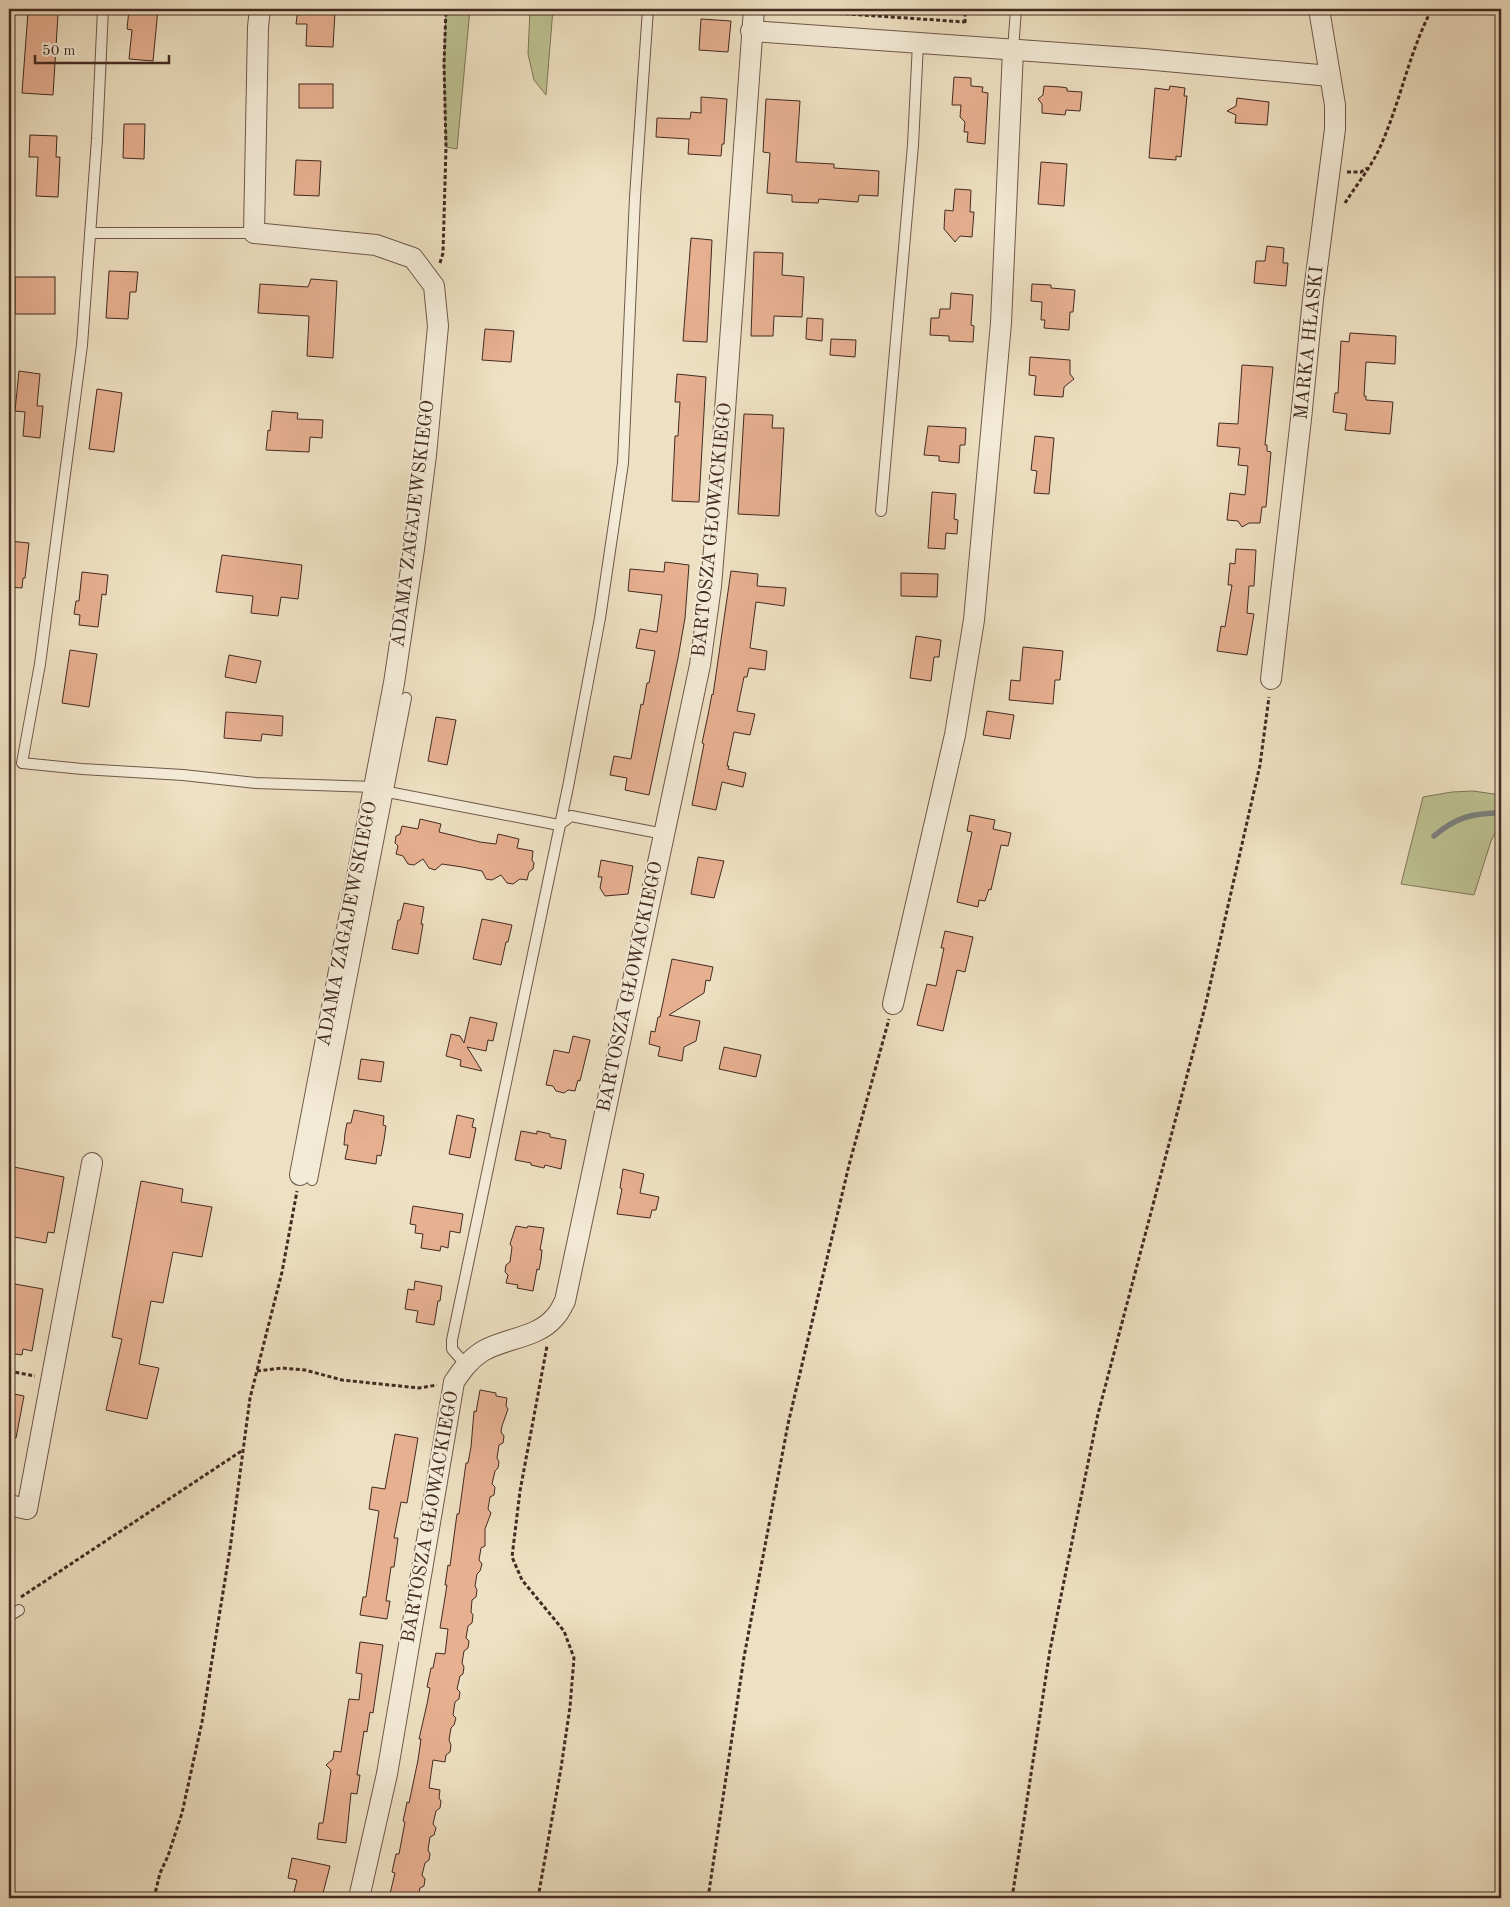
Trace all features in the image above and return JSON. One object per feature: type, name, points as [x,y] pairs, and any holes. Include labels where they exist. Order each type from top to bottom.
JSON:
[{"type":"street","points":[[260,9],[258,27],[254,233],[376,245],[413,258],[434,286]]},
{"type":"street","name":"BARTOSZA GŁOWACKIEGO","points":[[359,1898],[387,1774],[454,1382],[466,1364],[483,1351],[538,1330],[552,1320],[565,1301],[700,665],[711,586],[754,9]]},
{"type":"street","name":"MARKA HŁASKI","points":[[1271,679],[1313,299],[1335,129],[1335,105],[1319,9]]},
{"type":"street","points":[[751,31],[1330,76]]},
{"type":"street","points":[[893,1004],[955,735],[974,620],[1001,323],[1013,50]]},
{"type":"street","name":"ADAMA ZAGAJEWSKIEGO","points":[[306,1178],[381,789],[426,455],[438,326],[434,286]]},
{"type":"street","points":[[9,1505],[27,1508],[92,1163]]},
{"type":"lane","points":[[103,9],[82,345],[40,664],[22,763],[82,769],[183,775],[256,783],[381,789],[559,825],[571,816],[664,834]]},
{"type":"lane","points":[[466,1364],[452,1349],[452,1340],[568,787],[600,618],[623,463],[635,197],[648,9]]},
{"type":"lane","points":[[1013,50],[1016,9]]},
{"type":"lane","points":[[880,511],[913,145],[918,43]]},
{"type":"lane","points":[[90,232],[254,233]]},
{"type":"lane","points":[[381,789],[406,698]]},
{"type":"lane","points":[[9,1616],[17,1605]]},
{"type":"path","points":[[434,286],[443,253],[446,147],[444,64],[446,9]]},
{"type":"path","points":[[774,9],[965,22]]},
{"type":"path","points":[[964,28],[966,9]]},
{"type":"path","points":[[1343,206],[1374,161],[1421,30],[1432,9]]},
{"type":"path","points":[[1012,1898],[1050,1650],[1098,1414],[1205,1007],[1260,765],[1271,679]]},
{"type":"path","points":[[708,1898],[744,1657],[788,1424],[849,1165],[893,1004]]},
{"type":"path","points":[[154,1898],[160,1872],[168,1856],[182,1813],[201,1731],[230,1549],[250,1398],[306,1178]]},
{"type":"path","points":[[538,1898],[561,1768],[574,1658],[564,1631],[522,1580],[512,1557],[520,1491],[552,1320]]},
{"type":"path","points":[[257,1371],[282,1368],[305,1370],[342,1380],[419,1388],[454,1382]]},
{"type":"path","points":[[9,1371],[51,1378]]},
{"type":"path","points":[[17,1605],[243,1450]]},
{"type":"green space","points":[[446,9],[470,9],[457,149],[446,147],[444,64]]},
{"type":"green space","points":[[530,9],[553,9],[546,95],[534,80],[528,54]]},
{"type":"green space","points":[[1473,791],[1501,795],[1501,830],[1495,833],[1491,841],[1474,895],[1401,884],[1423,797],[1452,792]]},
{"type":"building","points":[[129,9],[158,9],[153,61],[129,59],[132,30],[127,29]]},
{"type":"building","points":[[298,9],[319,9],[319,11],[335,12],[333,47],[306,46],[307,24],[296,24]]},
{"type":"building","points":[[28,12],[58,14],[53,95],[22,93]]},
{"type":"building","points":[[701,19],[731,21],[728,52],[699,50]]},
{"type":"building","points":[[954,77],[971,78],[971,86],[983,87],[982,92],[988,93],[985,144],[967,142],[968,132],[964,132],[965,122],[960,117],[961,105],[952,105]]},
{"type":"building","points":[[299,84],[333,84],[333,108],[299,108]]},
{"type":"building","points":[[1044,86],[1061,87],[1067,88],[1067,91],[1082,92],[1080,111],[1066,110],[1065,115],[1042,113],[1042,104],[1038,99],[1043,95]]},
{"type":"building","points":[[1170,86],[1185,88],[1184,96],[1187,96],[1181,157],[1176,156],[1176,160],[1149,158],[1155,88],[1169,90]]},
{"type":"building","points":[[701,97],[727,99],[724,144],[722,144],[721,156],[688,154],[689,139],[656,137],[657,118],[690,119],[691,112],[701,113]]},
{"type":"building","points":[[1237,98],[1269,102],[1267,125],[1235,123],[1236,115],[1227,111],[1236,106]]},
{"type":"building","points":[[766,99],[800,101],[796,162],[834,164],[834,168],[879,171],[878,196],[859,195],[858,202],[819,199],[818,203],[792,202],[792,195],[767,193],[770,153],[763,152]]},
{"type":"building","points":[[124,124],[145,124],[144,159],[123,158]]},
{"type":"building","points":[[30,135],[57,136],[56,157],[60,157],[58,197],[36,196],[38,157],[29,157]]},
{"type":"building","points":[[296,160],[321,161],[319,196],[294,195]]},
{"type":"building","points":[[1041,162],[1067,164],[1064,206],[1038,204]]},
{"type":"building","points":[[955,189],[971,190],[970,212],[974,212],[972,237],[960,236],[955,242],[944,229],[945,210],[953,211]]},
{"type":"building","points":[[691,238],[712,240],[707,342],[683,341]]},
{"type":"building","points":[[1267,246],[1284,248],[1283,263],[1288,263],[1286,286],[1254,283],[1256,261],[1265,261]]},
{"type":"building","points":[[754,252],[783,253],[782,275],[804,277],[802,317],[774,316],[773,336],[751,336]]},
{"type":"building","points":[[109,271],[138,272],[136,292],[130,292],[128,319],[106,318]]},
{"type":"building","points":[[15,277],[55,277],[55,314],[15,314]]},
{"type":"building","points":[[311,279],[337,281],[333,358],[307,356],[309,316],[258,313],[260,284],[308,287]]},
{"type":"building","points":[[1032,284],[1051,285],[1051,288],[1075,290],[1073,312],[1070,312],[1069,330],[1044,328],[1045,320],[1041,320],[1042,302],[1031,301]]},
{"type":"building","points":[[951,293],[973,295],[971,325],[974,326],[973,342],[949,341],[949,336],[930,335],[931,318],[939,318],[940,309],[950,309]]},
{"type":"building","points":[[807,318],[823,319],[822,341],[806,339]]},
{"type":"building","points":[[485,329],[514,331],[511,362],[482,360]]},
{"type":"building","points":[[1350,333],[1396,336],[1395,364],[1366,362],[1364,396],[1366,396],[1366,400],[1393,402],[1390,434],[1345,430],[1347,414],[1333,412],[1335,393],[1338,393],[1341,341],[1349,342]]},
{"type":"building","points":[[831,339],[856,340],[855,357],[830,355]]},
{"type":"building","points":[[1030,357],[1070,360],[1070,374],[1074,379],[1064,387],[1063,397],[1034,395],[1036,376],[1029,375]]},
{"type":"building","points":[[1242,365],[1273,367],[1265,445],[1267,445],[1267,451],[1271,452],[1266,507],[1262,507],[1260,523],[1249,523],[1242,527],[1238,521],[1227,520],[1230,493],[1245,495],[1248,466],[1238,465],[1240,448],[1217,446],[1219,423],[1238,424]]},
{"type":"building","points":[[19,371],[40,374],[37,406],[43,406],[40,438],[23,436],[25,412],[15,411]]},
{"type":"building","points":[[677,374],[706,377],[699,502],[672,501],[675,436],[678,436],[680,402],[675,402]]},
{"type":"building","points":[[97,389],[122,393],[114,452],[89,449]]},
{"type":"building","points":[[272,411],[298,413],[297,419],[323,420],[322,438],[310,437],[309,452],[266,450]]},
{"type":"building","points":[[744,414],[773,415],[772,428],[784,428],[779,516],[738,514]]},
{"type":"building","points":[[928,426],[966,428],[965,445],[960,445],[959,463],[939,461],[939,456],[924,455]]},
{"type":"building","points":[[1035,436],[1054,438],[1049,494],[1034,493],[1037,471],[1031,470]]},
{"type":"building","points":[[932,492],[956,494],[954,519],[958,520],[957,534],[946,533],[945,549],[928,548]]},
{"type":"building","points":[[9,541],[29,543],[22,588],[9,587]]},
{"type":"building","points":[[1236,549],[1256,550],[1254,586],[1249,586],[1247,613],[1254,614],[1247,655],[1217,651],[1221,626],[1225,627],[1232,585],[1228,585],[1230,563],[1235,564]]},
{"type":"building","points":[[222,555],[302,565],[298,599],[281,597],[278,616],[251,613],[253,596],[216,592]]},
{"type":"building","points":[[665,562],[689,565],[685,618],[649,795],[625,790],[627,778],[610,775],[614,756],[631,759],[641,704],[643,705],[647,683],[649,683],[655,651],[636,648],[640,629],[657,632],[662,595],[628,591],[630,569],[664,572]]},
{"type":"building","points":[[731,571],[758,574],[757,586],[786,588],[784,606],[756,602],[750,648],[767,651],[765,670],[749,668],[747,677],[744,677],[737,711],[755,714],[750,735],[734,732],[727,766],[729,766],[728,769],[746,773],[743,787],[722,782],[716,810],[692,805],[704,744],[702,743],[713,695]]},
{"type":"building","points":[[82,572],[108,575],[106,595],[102,594],[98,627],[79,625],[80,615],[74,614],[76,601],[79,601]]},
{"type":"building","points":[[901,573],[938,574],[937,597],[901,596]]},
{"type":"building","points":[[916,636],[941,640],[939,657],[934,657],[931,681],[910,678]]},
{"type":"building","points":[[1023,647],[1063,651],[1060,680],[1055,680],[1053,704],[1009,700],[1011,680],[1020,681]]},
{"type":"building","points":[[70,650],[97,654],[89,707],[62,703]]},
{"type":"building","points":[[229,655],[261,661],[256,683],[225,677]]},
{"type":"building","points":[[987,711],[1014,715],[1010,739],[983,735]]},
{"type":"building","points":[[226,712],[283,716],[282,736],[262,734],[261,741],[224,738]]},
{"type":"building","points":[[436,717],[456,720],[447,765],[428,761]]},
{"type":"building","points":[[970,815],[995,820],[993,829],[1011,833],[1008,846],[1001,845],[991,890],[989,889],[985,901],[979,900],[978,907],[957,902],[972,832],[967,831]]},
{"type":"building","points":[[420,819],[441,824],[439,832],[480,842],[496,844],[498,834],[519,839],[517,848],[533,851],[533,869],[529,872],[527,880],[520,879],[513,884],[507,883],[501,875],[492,880],[486,879],[482,871],[462,867],[442,864],[435,870],[429,868],[423,859],[414,865],[408,864],[403,856],[396,854],[398,846],[395,843],[396,836],[400,834],[402,826],[418,829]]},
{"type":"building","points":[[698,857],[724,861],[714,898],[691,894]]},
{"type":"building","points":[[601,860],[633,866],[628,894],[605,896],[600,888],[602,877],[598,877]]},
{"type":"building","points":[[404,903],[424,907],[418,954],[392,949],[398,920],[400,920]]},
{"type":"building","points":[[482,919],[512,925],[501,965],[473,959]]},
{"type":"building","points":[[945,931],[973,937],[965,972],[957,970],[943,1031],[917,1025],[927,984],[936,986],[944,948],[941,948]]},
{"type":"building","points":[[672,959],[713,967],[710,981],[706,980],[704,993],[669,1015],[700,1021],[696,1041],[684,1047],[682,1061],[658,1056],[660,1047],[649,1044],[651,1031],[655,1032],[658,1017],[660,1017]]},
{"type":"building","points":[[470,1017],[497,1023],[493,1041],[488,1040],[486,1051],[467,1047],[482,1071],[460,1066],[461,1060],[446,1056],[451,1034],[460,1036],[464,1043]]},
{"type":"building","points":[[573,1036],[590,1040],[580,1081],[578,1080],[575,1091],[568,1090],[564,1093],[556,1091],[553,1086],[546,1085],[554,1050],[569,1053]]},
{"type":"building","points":[[724,1047],[761,1055],[756,1077],[719,1069]]},
{"type":"building","points":[[361,1059],[384,1062],[381,1082],[358,1079]]},
{"type":"building","points":[[354,1110],[384,1116],[383,1125],[386,1126],[384,1140],[381,1156],[377,1155],[376,1164],[345,1159],[348,1145],[344,1145],[345,1133],[347,1123],[351,1123]]},
{"type":"building","points":[[457,1115],[474,1119],[472,1127],[476,1128],[470,1158],[449,1154]]},
{"type":"building","points":[[521,1131],[537,1134],[537,1131],[550,1134],[550,1137],[566,1140],[561,1169],[545,1165],[544,1168],[515,1160]]},
{"type":"building","points":[[9,1166],[64,1177],[54,1233],[48,1232],[46,1243],[9,1236]]},
{"type":"building","points":[[623,1169],[644,1174],[640,1193],[659,1197],[656,1210],[652,1210],[650,1218],[617,1214],[622,1189],[620,1188]]},
{"type":"building","points":[[141,1181],[183,1189],[181,1202],[212,1207],[202,1257],[173,1252],[163,1303],[151,1301],[139,1364],[159,1368],[147,1419],[106,1410],[122,1339],[112,1337]]},
{"type":"building","points":[[413,1206],[463,1214],[460,1233],[450,1231],[448,1248],[441,1246],[440,1251],[421,1248],[423,1234],[415,1233],[416,1225],[410,1224]]},
{"type":"building","points":[[516,1226],[544,1228],[540,1250],[542,1250],[541,1260],[539,1270],[537,1269],[533,1291],[517,1288],[518,1285],[506,1283],[508,1275],[505,1272],[506,1265],[510,1262],[512,1247],[510,1244]]},
{"type":"building","points":[[415,1281],[442,1286],[434,1325],[416,1322],[418,1311],[405,1309],[408,1289],[414,1290]]},
{"type":"building","points":[[9,1283],[43,1289],[32,1351],[23,1349],[22,1355],[9,1353]]},
{"type":"building","points":[[480,1390],[496,1393],[496,1396],[507,1398],[506,1406],[508,1409],[502,1426],[501,1432],[504,1436],[503,1443],[499,1445],[498,1468],[495,1471],[492,1484],[495,1487],[494,1495],[490,1497],[488,1509],[491,1513],[485,1529],[485,1546],[481,1548],[479,1560],[482,1564],[477,1574],[476,1597],[472,1600],[472,1623],[468,1626],[466,1638],[469,1641],[468,1648],[464,1651],[463,1674],[460,1676],[457,1689],[460,1692],[459,1699],[455,1702],[453,1715],[456,1718],[451,1728],[450,1752],[446,1755],[445,1762],[433,1760],[429,1788],[440,1790],[440,1808],[436,1811],[433,1824],[436,1828],[434,1835],[430,1837],[428,1850],[430,1854],[429,1860],[425,1863],[422,1875],[425,1879],[424,1886],[420,1888],[418,1898],[389,1898],[395,1873],[392,1872],[396,1854],[399,1854],[405,1822],[403,1821],[407,1802],[409,1803],[418,1760],[421,1739],[419,1739],[430,1688],[427,1687],[431,1668],[433,1668],[436,1653],[445,1654],[448,1629],[440,1628],[447,1585],[445,1585],[448,1565],[450,1566],[457,1514],[459,1514],[466,1463],[468,1463],[471,1447],[474,1411],[476,1412]]},
{"type":"building","points":[[9,1393],[24,1396],[16,1438],[9,1437]]},
{"type":"building","points":[[395,1434],[418,1438],[407,1503],[401,1502],[394,1538],[398,1538],[386,1601],[390,1601],[387,1619],[360,1615],[363,1597],[366,1597],[379,1511],[369,1509],[372,1487],[385,1489]]},
{"type":"building","points":[[360,1642],[383,1645],[373,1713],[370,1712],[367,1732],[364,1731],[357,1775],[360,1775],[357,1794],[351,1793],[346,1843],[317,1839],[319,1823],[323,1823],[331,1770],[326,1765],[333,1759],[334,1751],[341,1752],[349,1699],[359,1700],[362,1674],[356,1673]]},
{"type":"building","points":[[292,1858],[330,1866],[322,1897],[294,1892],[297,1880],[288,1878]]},
{"type":"waterway","points":[[1434,836],[1450,824],[1465,817],[1501,813]]}]
